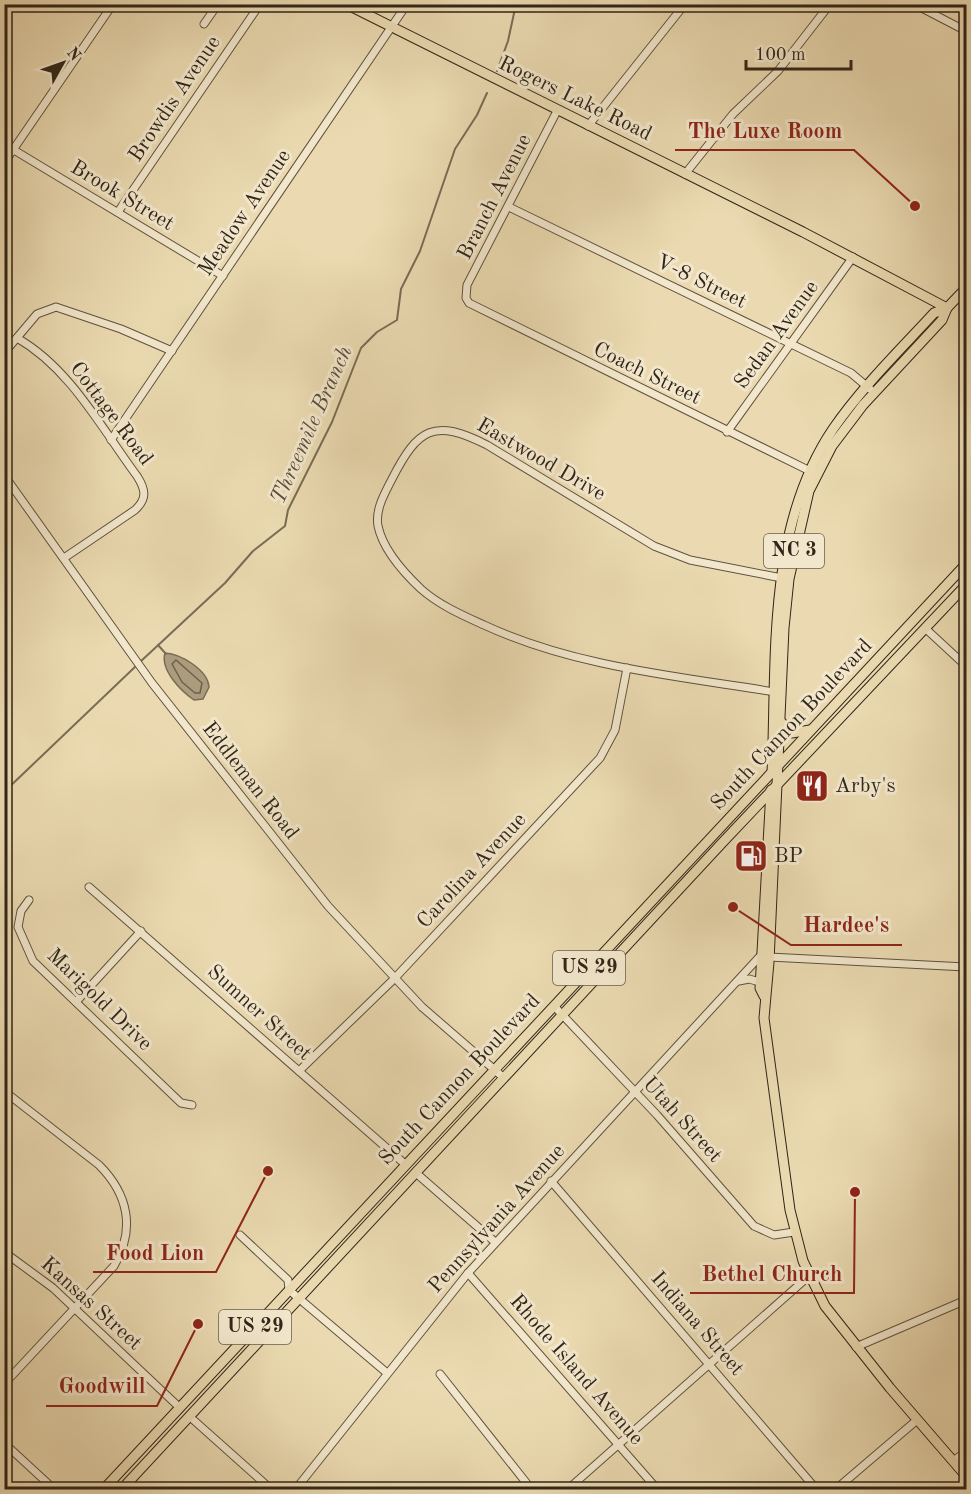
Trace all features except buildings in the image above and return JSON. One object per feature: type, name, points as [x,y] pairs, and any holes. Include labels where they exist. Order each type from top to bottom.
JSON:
[{"type":"main road","name":"Rogers Lake Road","points":[[346,4],[853,257],[947,308]]},
{"type":"main road","name":"NC 3","points":[[966,288],[947,308],[942,320],[871,389],[813,473],[786,579],[775,692],[776,768],[779,783],[766,956],[760,982],[764,996],[767,1056],[794,1232],[809,1276],[825,1306],[856,1347],[966,1476]]},
{"type":"main road","name":"South Cannon Boulevard","points":[[103,1490],[966,564]]},
{"type":"main road","name":"NC 3","points":[[764,996],[768,989],[766,956],[771,791],[781,721],[786,579]]},
{"type":"main road","name":"US 29","points":[[926,629],[928,616],[948,584]]},
{"type":"main road","name":"South Cannon Boulevard","points":[[121,1490],[771,791],[966,585]]},
{"type":"main road","points":[[781,721],[792,733],[812,729]]},
{"type":"street","points":[[4,163],[113,4]]},
{"type":"street","points":[[204,24],[218,4]]},
{"type":"street","name":"Browdis Avenue","points":[[118,212],[260,4]]},
{"type":"street","name":"Meadow Avenue","points":[[111,440],[407,4]]},
{"type":"street","points":[[588,126],[685,4]]},
{"type":"street","points":[[685,174],[733,114],[778,71],[830,4]]},
{"type":"street","points":[[914,4],[966,32]]},
{"type":"street","name":"Branch Avenue","points":[[466,298],[467,285],[557,111]]},
{"type":"street","name":"Brook Street","points":[[4,144],[223,276]]},
{"type":"street","name":"V-8 Street","points":[[509,207],[851,374],[871,389]]},
{"type":"street","name":"Sedan Avenue","points":[[728,432],[853,257]]},
{"type":"street","name":"Coach Street","points":[[466,298],[477,309],[813,473]]},
{"type":"street","points":[[4,353],[37,314],[56,308],[121,329],[172,351]]},
{"type":"street","name":"Cottage Road","points":[[17,338],[51,363],[111,440],[141,483],[144,500],[135,510],[64,558]]},
{"type":"street","name":"Eastwood Drive","points":[[775,692],[627,668],[556,653],[500,632],[442,604],[409,577],[384,544],[378,517],[386,491],[402,458],[415,441],[441,430],[466,434],[654,546],[690,560],[786,579]]},
{"type":"street","name":"Eddleman Road","points":[[4,476],[159,692],[328,906],[394,979],[504,1078]]},
{"type":"street","points":[[926,629],[966,666]]},
{"type":"street","name":"Carolina Avenue","points":[[299,1071],[394,979],[600,758],[615,730],[627,668]]},
{"type":"street","name":"Sumner Street","points":[[89,887],[406,1165]]},
{"type":"street","name":"Marigold Drive","points":[[29,900],[21,911],[18,927],[33,961],[181,1103],[192,1105]]},
{"type":"street","points":[[76,1002],[141,931]]},
{"type":"street","points":[[766,956],[966,967]]},
{"type":"street","name":"Pennsylvania Avenue","points":[[295,1490],[387,1373],[495,1242],[551,1181],[569,1165],[634,1091],[737,981],[766,956]]},
{"type":"street","points":[[737,981],[749,979],[760,982]]},
{"type":"street","name":"Utah Street","points":[[554,1006],[634,1091],[753,1226],[774,1235],[794,1232]]},
{"type":"street","points":[[4,1091],[99,1165],[117,1186],[124,1200],[128,1219],[127,1235],[119,1258],[75,1309],[4,1384]]},
{"type":"street","points":[[416,1173],[495,1242]]},
{"type":"street","name":"Indiana Street","points":[[551,1181],[818,1490]]},
{"type":"street","points":[[240,1235],[288,1280],[289,1290],[387,1373]]},
{"type":"street","name":"Kansas Street","points":[[4,1252],[39,1276],[179,1407]]},
{"type":"street","name":"Rhode Island Avenue","points":[[468,1273],[658,1490]]},
{"type":"street","points":[[567,1490],[809,1276]]},
{"type":"street","points":[[856,1347],[966,1300]]},
{"type":"street","points":[[440,1374],[532,1490]]},
{"type":"street","points":[[189,1416],[272,1490]]},
{"type":"street","points":[[835,1490],[918,1420]]},
{"type":"street","points":[[4,1443],[55,1490]]},
{"type":"street","points":[[953,1461],[966,1452]]},
{"type":"water","points":[[165,653],[186,660],[204,675],[209,687],[203,699],[194,700],[173,680],[164,660]]},
{"type":"waterway","name":"Threemile Branch","points":[[497,71],[508,41],[516,4]]},
{"type":"waterway","name":"Threemile Branch","points":[[140,662],[225,583],[253,551],[285,526],[288,510],[332,422],[361,348],[377,332],[397,320],[401,289],[420,251],[455,149],[477,115],[487,93]]},
{"type":"waterway","points":[[158,645],[166,654]]},
{"type":"waterway","name":"Threemile Branch","points":[[4,792],[136,666]]},
{"type":"place","name":"The Luxe Room","points":[[915,206]]},
{"type":"place","name":"Arby's","points":[[812,786]]},
{"type":"place","name":"BP","points":[[751,856]]},
{"type":"place","name":"Hardee's","points":[[733,907]]},
{"type":"place","name":"Food Lion","points":[[268,1171]]},
{"type":"place","name":"Bethel Church","points":[[855,1192]]},
{"type":"place","name":"Goodwill","points":[[198,1324]]}]
